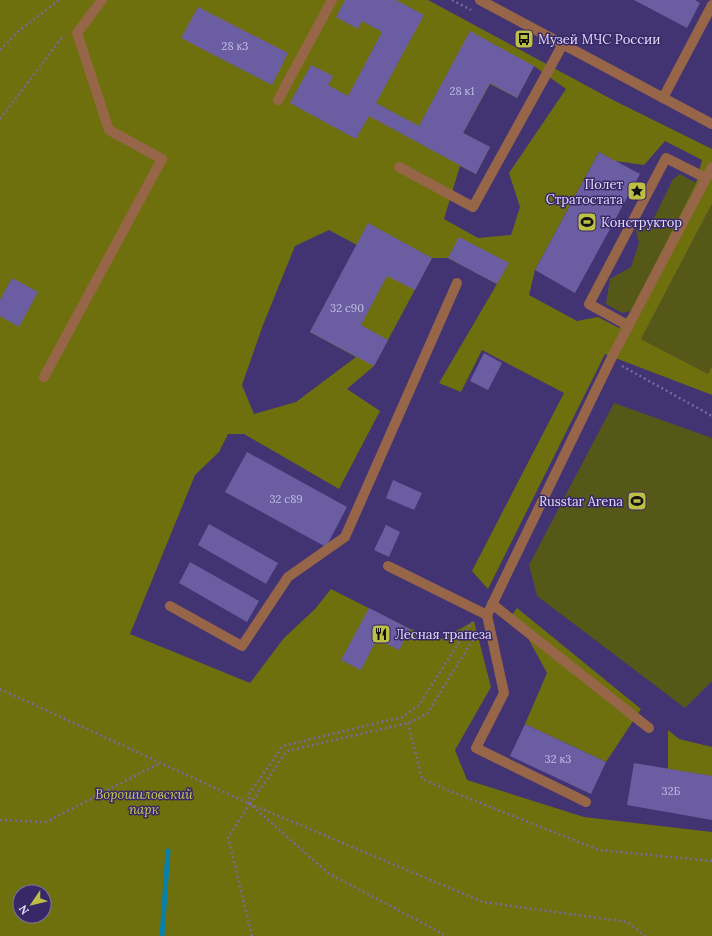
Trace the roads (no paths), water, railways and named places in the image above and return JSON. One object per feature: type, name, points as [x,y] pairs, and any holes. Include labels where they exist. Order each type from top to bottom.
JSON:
[{"type":"street","points":[[44,377],[162,159],[109,130],[77,33],[102,0]]},
{"type":"street","points":[[278,100],[332,0]]},
{"type":"street","points":[[480,0],[712,124]]},
{"type":"street","points":[[663,98],[712,5]]},
{"type":"street","points":[[399,166],[473,207],[563,44]]},
{"type":"street","points":[[629,326],[589,304],[666,158],[706,178]]},
{"type":"street","points":[[483,613],[492,604],[612,359],[712,167]]},
{"type":"street","points":[[170,606],[242,646],[288,577],[345,537],[457,283]]},
{"type":"street","points":[[388,566],[483,613],[504,693],[476,748],[586,802]]},
{"type":"street","points":[[492,604],[649,728]]},
{"type":"waterway","points":[[162,936],[168,851]]},
{"type":"place","name":"Музей МЧС России","points":[[524,39]]},
{"type":"place","name":"Полет Стратостата","points":[[637,191]]},
{"type":"place","name":"Конструктор","points":[[587,222]]},
{"type":"place","name":"Russtar Arena","points":[[637,501]]},
{"type":"place","name":"Лесная трапеза","points":[[381,634]]},
{"type":"park label","name":"Ворошиловский парк","points":[[144,802]]}]
